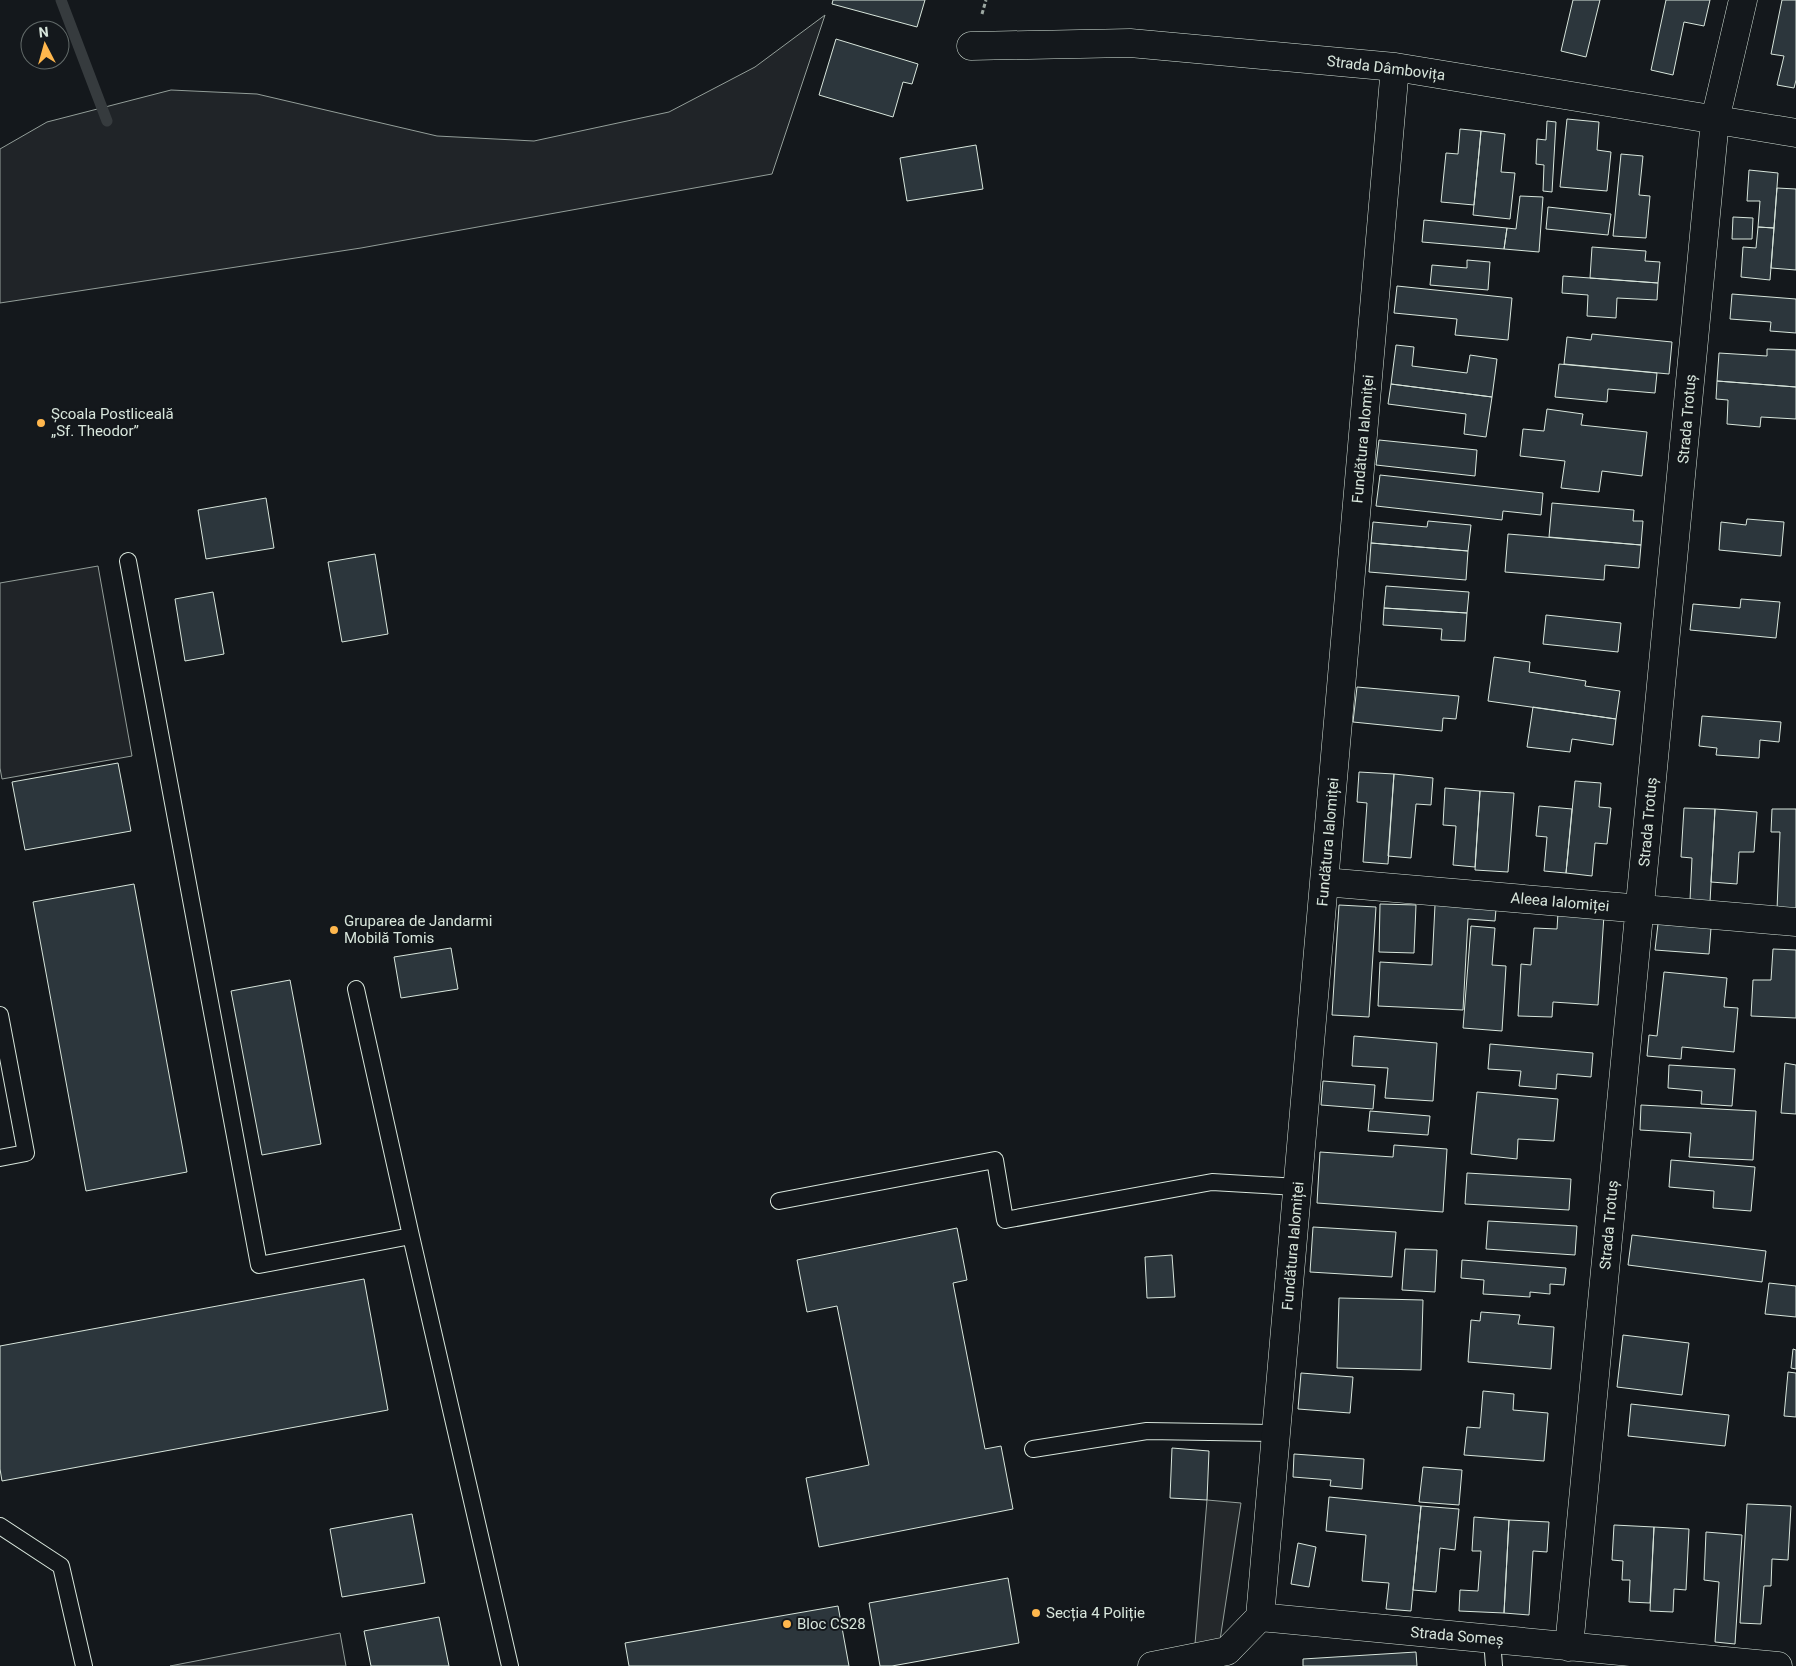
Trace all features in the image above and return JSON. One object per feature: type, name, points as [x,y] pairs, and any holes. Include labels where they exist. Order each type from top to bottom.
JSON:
[{"type":"street","name":"Strada Trotuș","points":[[1569,1647],[1716,120],[1743,0]]},
{"type":"street","name":"Strada Dâmbovița","points":[[971,46],[1130,43],[1396,68],[1796,133]]},
{"type":"street","name":"Fundătura Ialomiței","points":[[1260,1617],[1396,68]]},
{"type":"street","name":"Aleea Ialomiței","points":[[1324,882],[1796,922]]},
{"type":"street","name":"Strada Someș","points":[[1260,1617],[1717,1663],[1778,1666]]},
{"type":"street","points":[[1152,1666],[1228,1652],[1260,1617]]},
{"type":"lane","points":[[128,561],[259,1266],[410,1236]]},
{"type":"lane","points":[[356,988],[410,1236],[510,1666]]},
{"type":"lane","points":[[0,1015],[26,1153],[0,1158]]},
{"type":"lane","points":[[779,1201],[995,1160],[1005,1220],[1212,1182],[1298,1187]]},
{"type":"lane","points":[[1033,1449],[1146,1431],[1276,1433]]},
{"type":"lane","points":[[0,1526],[61,1566],[84,1666]]},
{"type":"lane","points":[[1492,1639],[1494,1666]]},
{"type":"shaded area","points":[[825,15],[772,174],[361,248],[0,303],[0,149],[47,122],[171,90],[257,94],[437,136],[534,141],[669,112],[755,67]]},
{"type":"shaded area","points":[[98,566],[132,756],[2,779],[0,768],[0,583]]},
{"type":"shaded area","points":[[1207,1500],[1241,1503],[1220,1640],[1195,1644]]},
{"type":"shaded area","points":[[340,1633],[346,1666],[170,1666]]},
{"type":"building","points":[[833,0],[925,0],[917,27],[832,4]]},
{"type":"building","points":[[1573,0],[1600,0],[1586,57],[1561,51]]},
{"type":"building","points":[[1666,0],[1710,0],[1704,26],[1684,22],[1673,75],[1651,70]]},
{"type":"building","points":[[1782,0],[1796,0],[1796,80],[1794,88],[1777,85],[1784,56],[1771,54]]},
{"type":"building","points":[[836,39],[918,64],[912,84],[903,82],[893,117],[819,95]]},
{"type":"building","points":[[1567,119],[1599,122],[1597,150],[1611,152],[1607,191],[1560,187]]},
{"type":"building","points":[[1547,121],[1556,122],[1552,192],[1543,191],[1544,165],[1536,164],[1537,139],[1546,140]]},
{"type":"building","points":[[1460,129],[1481,131],[1474,205],[1441,202],[1446,153],[1458,154]]},
{"type":"building","points":[[1481,131],[1505,134],[1501,172],[1515,173],[1510,219],[1473,215]]},
{"type":"building","points":[[976,145],[983,189],[907,201],[900,158]]},
{"type":"building","points":[[1621,154],[1643,156],[1639,195],[1650,196],[1646,238],[1613,236]]},
{"type":"building","points":[[1749,170],[1778,173],[1774,228],[1758,227],[1760,201],[1747,201]]},
{"type":"building","points":[[1777,188],[1796,189],[1796,270],[1771,268]]},
{"type":"building","points":[[1520,196],[1543,197],[1539,252],[1504,249],[1507,228],[1516,229]]},
{"type":"building","points":[[1548,207],[1611,214],[1608,235],[1546,229]]},
{"type":"building","points":[[1733,217],[1753,218],[1752,239],[1732,239]]},
{"type":"building","points":[[1424,220],[1507,228],[1504,249],[1422,242]]},
{"type":"building","points":[[1758,227],[1774,228],[1770,280],[1741,277],[1743,247],[1756,248]]},
{"type":"building","points":[[1592,247],[1646,251],[1645,261],[1660,262],[1658,283],[1590,278]]},
{"type":"building","points":[[1467,260],[1490,262],[1488,290],[1430,285],[1432,265],[1467,268]]},
{"type":"building","points":[[1563,276],[1658,283],[1657,300],[1617,298],[1616,318],[1587,316],[1588,295],[1562,293]]},
{"type":"building","points":[[1397,286],[1512,298],[1508,340],[1455,335],[1457,319],[1394,313]]},
{"type":"building","points":[[1732,294],[1796,299],[1796,333],[1770,331],[1771,322],[1730,319]]},
{"type":"building","points":[[1592,334],[1672,342],[1669,374],[1564,364],[1567,337],[1591,340]]},
{"type":"building","points":[[1396,345],[1414,347],[1412,366],[1467,373],[1470,355],[1497,359],[1492,397],[1391,384]]},
{"type":"building","points":[[1767,349],[1796,350],[1796,387],[1717,381],[1719,353],[1767,356]]},
{"type":"building","points":[[1559,364],[1657,373],[1655,393],[1608,389],[1607,402],[1555,397]]},
{"type":"building","points":[[1717,381],[1796,387],[1796,419],[1761,417],[1760,427],[1727,424],[1728,400],[1716,399]]},
{"type":"building","points":[[1391,384],[1492,397],[1486,437],[1464,434],[1466,414],[1388,404]]},
{"type":"building","points":[[1547,409],[1583,414],[1581,425],[1647,432],[1642,476],[1602,471],[1599,492],[1561,488],[1565,461],[1520,456],[1523,429],[1544,431]]},
{"type":"building","points":[[1379,440],[1477,450],[1475,476],[1376,465]]},
{"type":"building","points":[[1380,475],[1543,493],[1541,515],[1503,511],[1502,520],[1376,506]]},
{"type":"building","points":[[266,498],[274,548],[206,559],[198,510]]},
{"type":"building","points":[[1552,503],[1634,510],[1633,521],[1643,521],[1641,545],[1549,537]]},
{"type":"building","points":[[1747,519],[1784,522],[1781,556],[1719,550],[1721,522],[1746,525]]},
{"type":"building","points":[[1428,521],[1471,525],[1468,551],[1371,543],[1373,522],[1427,527]]},
{"type":"building","points":[[1508,534],[1641,545],[1639,568],[1605,565],[1604,580],[1505,572]]},
{"type":"building","points":[[1371,543],[1468,551],[1466,580],[1369,572]]},
{"type":"building","points":[[375,554],[388,634],[342,642],[328,562]]},
{"type":"building","points":[[1386,586],[1469,592],[1467,613],[1384,608]]},
{"type":"building","points":[[213,592],[224,654],[185,661],[175,599]]},
{"type":"building","points":[[1741,599],[1780,602],[1776,638],[1690,630],[1693,604],[1740,608]]},
{"type":"building","points":[[1384,608],[1467,613],[1465,641],[1441,640],[1442,629],[1383,625]]},
{"type":"building","points":[[1546,615],[1621,623],[1618,652],[1543,644]]},
{"type":"building","points":[[1494,657],[1530,662],[1529,672],[1586,681],[1585,686],[1620,691],[1616,719],[1488,701]]},
{"type":"building","points":[[1357,687],[1459,696],[1456,719],[1443,718],[1442,731],[1353,722]]},
{"type":"building","points":[[1533,707],[1616,719],[1613,745],[1572,739],[1570,752],[1527,747]]},
{"type":"building","points":[[1702,716],[1781,722],[1779,742],[1760,740],[1759,758],[1716,755],[1717,748],[1699,746]]},
{"type":"building","points":[[118,763],[131,831],[25,850],[12,782]]},
{"type":"building","points":[[1359,772],[1394,774],[1388,864],[1363,862],[1367,803],[1357,802]]},
{"type":"building","points":[[1394,774],[1433,778],[1431,805],[1416,804],[1411,858],[1388,856]]},
{"type":"building","points":[[1575,781],[1601,783],[1599,807],[1611,808],[1607,844],[1595,843],[1592,876],[1566,873]]},
{"type":"building","points":[[1445,788],[1480,791],[1475,867],[1453,865],[1456,826],[1443,825]]},
{"type":"building","points":[[1480,791],[1514,793],[1508,872],[1475,870]]},
{"type":"building","points":[[1539,806],[1572,809],[1566,873],[1544,871],[1547,837],[1536,836]]},
{"type":"building","points":[[1684,808],[1715,809],[1710,902],[1690,900],[1692,858],[1681,857]]},
{"type":"building","points":[[1715,809],[1757,812],[1754,852],[1739,852],[1737,884],[1711,882]]},
{"type":"building","points":[[1772,809],[1796,809],[1796,911],[1777,910],[1780,832],[1771,832]]},
{"type":"building","points":[[134,884],[187,1172],[86,1191],[33,902]]},
{"type":"building","points":[[1380,904],[1416,905],[1414,953],[1379,952]]},
{"type":"building","points":[[1339,905],[1376,907],[1369,1017],[1332,1015]]},
{"type":"building","points":[[1435,905],[1496,909],[1495,921],[1468,919],[1463,1010],[1378,1006],[1380,962],[1432,965]]},
{"type":"building","points":[[1558,913],[1604,915],[1598,1005],[1553,1002],[1552,1017],[1518,1016],[1521,964],[1531,965],[1534,928],[1557,929]]},
{"type":"building","points":[[1658,924],[1711,928],[1709,954],[1655,950]]},
{"type":"building","points":[[1471,926],[1495,928],[1492,965],[1506,966],[1502,1031],[1463,1028]]},
{"type":"building","points":[[451,948],[458,989],[401,998],[394,957]]},
{"type":"building","points":[[1773,949],[1796,950],[1796,1018],[1751,1016],[1753,980],[1771,980]]},
{"type":"building","points":[[1664,972],[1727,978],[1724,1007],[1738,1008],[1734,1052],[1682,1047],[1681,1059],[1647,1056],[1649,1035],[1657,1036]]},
{"type":"building","points":[[290,980],[321,1144],[262,1155],[231,991]]},
{"type":"building","points":[[1354,1036],[1437,1043],[1433,1101],[1385,1098],[1388,1068],[1352,1066]]},
{"type":"building","points":[[1490,1044],[1593,1053],[1591,1077],[1557,1074],[1556,1089],[1519,1086],[1521,1071],[1488,1069]]},
{"type":"building","points":[[1785,1063],[1796,1065],[1796,1114],[1781,1113]]},
{"type":"building","points":[[1669,1065],[1735,1069],[1732,1106],[1701,1104],[1702,1091],[1668,1088]]},
{"type":"building","points":[[1323,1081],[1375,1085],[1373,1109],[1321,1105]]},
{"type":"building","points":[[1477,1092],[1558,1099],[1554,1141],[1518,1139],[1517,1159],[1471,1154]]},
{"type":"building","points":[[1641,1105],[1756,1111],[1753,1160],[1689,1157],[1691,1133],[1640,1130]]},
{"type":"building","points":[[1370,1111],[1430,1116],[1428,1135],[1368,1131]]},
{"type":"building","points":[[1394,1145],[1447,1149],[1443,1212],[1317,1203],[1320,1152],[1393,1157]]},
{"type":"building","points":[[1671,1160],[1755,1167],[1751,1211],[1713,1208],[1714,1191],[1669,1187]]},
{"type":"building","points":[[1467,1173],[1571,1179],[1569,1210],[1465,1204]]},
{"type":"building","points":[[1488,1221],[1577,1226],[1575,1255],[1486,1249]]},
{"type":"building","points":[[1313,1227],[1396,1232],[1392,1277],[1310,1272]]},
{"type":"building","points":[[957,1228],[967,1280],[953,1283],[985,1449],[1001,1446],[1013,1509],[819,1547],[806,1478],[869,1465],[837,1306],[807,1312],[797,1260]]},
{"type":"building","points":[[1632,1235],[1766,1251],[1762,1282],[1628,1265]]},
{"type":"building","points":[[1405,1249],[1437,1250],[1435,1292],[1402,1290]]},
{"type":"building","points":[[1172,1255],[1175,1297],[1147,1298],[1145,1257]]},
{"type":"building","points":[[1462,1260],[1566,1268],[1564,1285],[1550,1284],[1550,1294],[1530,1292],[1530,1297],[1483,1294],[1484,1280],[1461,1278]]},
{"type":"building","points":[[364,1279],[388,1410],[2,1481],[0,1469],[0,1346]]},
{"type":"building","points":[[1769,1283],[1796,1286],[1796,1317],[1765,1314]]},
{"type":"building","points":[[1339,1298],[1423,1300],[1421,1370],[1337,1368]]},
{"type":"building","points":[[1481,1312],[1520,1315],[1518,1324],[1554,1327],[1551,1369],[1468,1362],[1471,1320],[1480,1321]]},
{"type":"building","points":[[1623,1335],[1689,1343],[1682,1395],[1617,1387]]},
{"type":"building","points":[[1793,1349],[1796,1350],[1796,1369],[1791,1368]]},
{"type":"building","points":[[1788,1372],[1796,1373],[1796,1417],[1784,1416]]},
{"type":"building","points":[[1301,1373],[1353,1377],[1350,1413],[1298,1409]]},
{"type":"building","points":[[1483,1391],[1514,1394],[1513,1410],[1548,1413],[1544,1461],[1464,1455],[1467,1427],[1480,1428]]},
{"type":"building","points":[[1631,1404],[1729,1415],[1725,1446],[1628,1436]]},
{"type":"building","points":[[1172,1448],[1209,1451],[1207,1500],[1170,1498]]},
{"type":"building","points":[[1294,1454],[1364,1459],[1362,1489],[1330,1486],[1331,1480],[1293,1477]]},
{"type":"building","points":[[1423,1467],[1462,1470],[1459,1505],[1419,1502]]},
{"type":"building","points":[[1329,1497],[1421,1506],[1411,1611],[1386,1609],[1389,1583],[1362,1581],[1366,1535],[1326,1531]]},
{"type":"building","points":[[1747,1504],[1791,1506],[1788,1560],[1772,1559],[1771,1586],[1764,1586],[1761,1624],[1740,1623]]},
{"type":"building","points":[[1421,1506],[1459,1509],[1455,1550],[1440,1548],[1436,1592],[1413,1590]]},
{"type":"building","points":[[412,1514],[425,1583],[342,1597],[330,1529]]},
{"type":"building","points":[[1474,1517],[1509,1520],[1504,1613],[1459,1611],[1460,1590],[1478,1591],[1481,1551],[1472,1551]]},
{"type":"building","points":[[1509,1520],[1549,1522],[1547,1552],[1533,1551],[1529,1615],[1504,1613]]},
{"type":"building","points":[[1614,1525],[1654,1527],[1650,1603],[1629,1602],[1630,1580],[1622,1580],[1623,1561],[1612,1560]]},
{"type":"building","points":[[1654,1527],[1689,1529],[1686,1590],[1674,1589],[1673,1612],[1650,1611]]},
{"type":"building","points":[[1706,1532],[1742,1535],[1735,1644],[1715,1642],[1719,1582],[1704,1580]]},
{"type":"building","points":[[1298,1543],[1316,1547],[1309,1587],[1291,1584]]},
{"type":"building","points":[[1008,1578],[1019,1643],[892,1666],[880,1666],[869,1603]]},
{"type":"building","name":"Bloc CS28","points":[[838,1606],[849,1666],[629,1666],[625,1643]]},
{"type":"building","points":[[439,1617],[449,1666],[371,1666],[364,1631]]},
{"type":"building","points":[[1416,1652],[1417,1666],[1303,1666],[1303,1659]]},
{"type":"waterway","points":[[61,0],[107,121]]},
{"type":"place","name":"Școala Postliceală „Sf. Theodor”","points":[[41,423]]},
{"type":"place","name":"Gruparea de Jandarmi Mobilă Tomis","points":[[334,930]]},
{"type":"place","name":"Secția 4 Poliție","points":[[1036,1613]]},
{"type":"place","name":"Bloc CS28","points":[[787,1624]]}]
